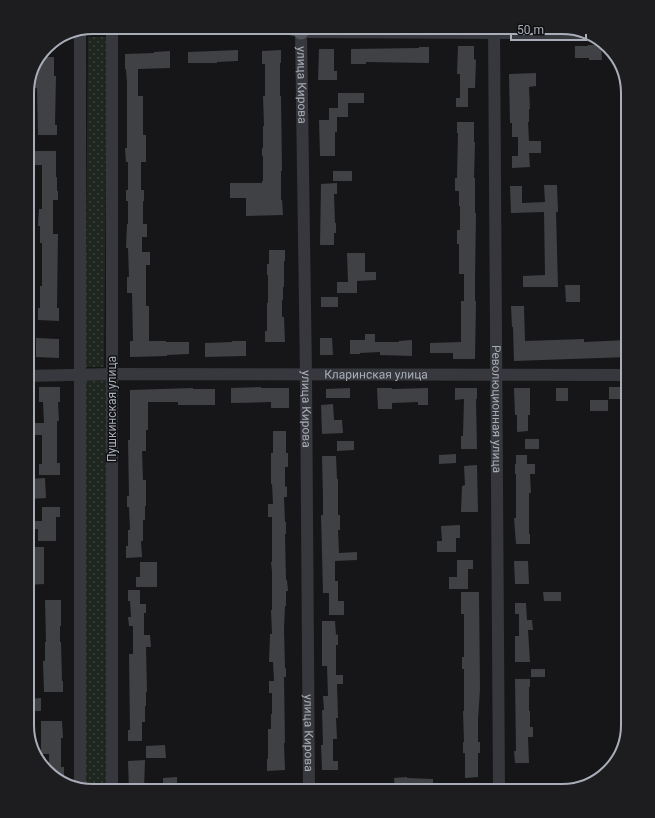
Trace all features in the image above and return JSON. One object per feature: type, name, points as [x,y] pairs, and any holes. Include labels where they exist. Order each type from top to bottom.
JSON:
[{"type":"street","name":"Пушкинская улица","points":[[112,34],[112,784]]},
{"type":"street","name":"улица Кирова","points":[[301,34],[310,784]]},
{"type":"street","name":"Революционная улица","points":[[494,34],[499,784]]},
{"type":"street","points":[[80,35],[80,782]]},
{"type":"street","name":"Кларинская улица","points":[[34,376],[112,374],[621,375]]},
{"type":"shaded area","points":[[88,37],[107,37],[104,367],[85,367]]},
{"type":"shaded area","points":[[107,379],[106,784],[85,783],[85,380]]},
{"type":"building","points":[[596,45],[601,49],[602,60],[575,58],[575,46]]},
{"type":"building","points":[[458,46],[474,46],[474,59],[476,60],[475,88],[468,88],[468,107],[456,107],[456,98],[460,98],[460,74],[457,74]]},
{"type":"building","points":[[429,47],[429,63],[366,62],[366,64],[351,64],[351,49]]},
{"type":"building","points":[[319,49],[334,49],[334,71],[337,71],[337,80],[318,80]]},
{"type":"building","points":[[238,50],[238,61],[188,63],[188,52]]},
{"type":"building","points":[[281,50],[281,200],[283,215],[246,216],[246,198],[230,198],[230,183],[262,183],[263,181],[262,148],[264,126],[263,96],[265,96],[265,64],[262,64],[262,51]]},
{"type":"building","points":[[170,51],[170,68],[138,69],[138,96],[143,96],[143,135],[146,135],[146,162],[141,162],[141,190],[144,190],[143,224],[147,224],[147,237],[142,237],[142,252],[150,252],[150,265],[146,265],[146,306],[149,306],[149,341],[189,342],[189,354],[130,357],[130,341],[133,341],[132,293],[127,293],[127,277],[129,277],[128,248],[126,248],[128,224],[128,201],[126,201],[126,190],[128,190],[128,162],[126,162],[125,148],[127,148],[127,83],[125,54]]},
{"type":"building","points":[[46,57],[54,57],[54,76],[56,76],[55,125],[57,125],[57,135],[38,135],[37,88],[35,88],[38,70],[44,60]]},
{"type":"building","points":[[536,73],[536,86],[529,87],[529,141],[541,141],[541,153],[529,153],[530,167],[512,168],[512,156],[518,156],[518,137],[512,137],[512,123],[510,123],[509,74]]},
{"type":"building","points":[[338,93],[364,93],[364,103],[348,103],[348,117],[337,117],[337,132],[335,132],[335,156],[320,156],[319,120],[329,120],[329,108],[338,108]]},
{"type":"building","points":[[457,122],[474,122],[474,178],[476,213],[475,359],[453,359],[453,353],[430,353],[430,343],[461,342],[461,301],[464,301],[464,274],[459,274],[459,244],[457,244],[457,230],[460,230],[460,206],[459,191],[455,191],[455,178],[457,178]]},
{"type":"building","points":[[35,151],[56,151],[58,200],[53,200],[53,234],[58,234],[57,308],[59,308],[59,321],[38,320],[38,308],[40,308],[40,286],[42,286],[42,243],[40,243],[40,226],[38,226],[39,209],[42,209],[42,165],[35,165]]},
{"type":"building","points":[[333,171],[352,171],[352,181],[333,181]]},
{"type":"building","points":[[337,183],[337,194],[334,194],[336,233],[334,233],[334,245],[320,245],[321,184]]},
{"type":"building","points":[[544,185],[557,185],[558,212],[556,212],[558,287],[523,287],[523,276],[545,275],[544,212],[511,213],[510,186],[522,186],[522,203],[545,202]]},
{"type":"building","points":[[269,250],[285,250],[282,317],[284,317],[285,342],[265,342],[265,331],[267,331],[267,264],[269,264]]},
{"type":"building","points":[[347,253],[365,253],[365,272],[376,272],[376,280],[357,281],[357,293],[337,293],[337,282],[348,282]]},
{"type":"building","points":[[565,285],[580,285],[580,302],[566,302]]},
{"type":"building","points":[[321,297],[338,297],[338,307],[321,307]]},
{"type":"building","points":[[511,306],[524,306],[525,341],[584,339],[584,342],[621,340],[621,357],[514,361]]},
{"type":"building","points":[[365,334],[375,334],[375,342],[399,342],[412,340],[412,356],[380,355],[380,352],[350,354],[350,340],[365,340]]},
{"type":"building","points":[[36,338],[59,339],[59,358],[36,357]]},
{"type":"building","points":[[320,338],[332,338],[333,355],[320,355]]},
{"type":"building","points":[[246,341],[246,356],[205,357],[205,343]]},
{"type":"building","points":[[39,387],[60,387],[60,402],[58,402],[59,421],[57,421],[57,463],[60,463],[60,475],[39,475],[39,464],[42,464],[42,435],[34,435],[34,423],[44,423],[43,402],[39,402]]},
{"type":"building","points":[[609,387],[621,387],[621,399],[609,399]]},
{"type":"building","points":[[193,388],[215,389],[215,405],[178,405],[178,402],[148,402],[146,451],[142,451],[143,480],[146,480],[146,506],[145,520],[143,520],[143,541],[141,541],[142,557],[126,558],[128,530],[130,530],[127,496],[129,496],[128,440],[130,440],[130,390]]},
{"type":"building","points":[[231,388],[289,388],[289,408],[271,408],[271,402],[231,403]]},
{"type":"building","points":[[350,388],[350,398],[326,398],[326,389]]},
{"type":"building","points":[[377,388],[428,388],[428,405],[418,405],[418,402],[392,403],[392,409],[378,409]]},
{"type":"building","points":[[455,388],[477,388],[477,449],[461,449],[461,436],[463,436],[464,399],[455,400]]},
{"type":"building","points":[[514,388],[530,388],[530,415],[528,415],[528,431],[517,432]]},
{"type":"building","points":[[556,388],[568,388],[568,401],[556,401]]},
{"type":"building","points":[[590,400],[608,400],[608,411],[590,411]]},
{"type":"building","points":[[333,404],[334,420],[342,420],[343,433],[322,434],[321,405]]},
{"type":"building","points":[[273,431],[286,431],[286,453],[288,453],[288,467],[285,467],[285,487],[287,486],[287,497],[284,497],[286,522],[286,580],[288,591],[286,591],[284,629],[286,668],[286,677],[284,677],[285,770],[267,771],[268,729],[271,729],[272,714],[272,693],[269,693],[269,681],[274,681],[273,662],[269,662],[270,634],[272,634],[272,517],[268,517],[268,504],[273,504],[271,484],[271,453],[273,453]]},
{"type":"building","points":[[525,439],[539,439],[539,449],[525,449]]},
{"type":"building","points":[[337,441],[354,441],[354,450],[337,451]]},
{"type":"building","points":[[456,454],[456,463],[439,464],[439,455]]},
{"type":"building","points":[[516,455],[527,455],[527,464],[535,464],[535,474],[530,474],[530,544],[516,544],[514,518],[516,518]]},
{"type":"building","points":[[322,456],[336,456],[338,479],[338,515],[340,515],[340,530],[338,530],[339,553],[357,552],[357,560],[335,561],[335,581],[338,581],[338,601],[344,601],[344,615],[329,615],[329,593],[323,593],[321,515],[323,515]]},
{"type":"building","points":[[477,465],[478,512],[461,512],[462,486],[465,485],[464,466]]},
{"type":"building","points":[[45,478],[46,498],[34,499],[34,479]]},
{"type":"building","points":[[42,507],[60,507],[60,517],[56,517],[56,541],[38,541],[38,529],[34,529],[34,521],[42,521]]},
{"type":"building","points":[[460,525],[460,538],[456,538],[456,552],[437,552],[437,541],[442,541],[441,526]]},
{"type":"building","points":[[34,547],[44,547],[44,584],[34,585]]},
{"type":"building","points":[[457,560],[473,560],[473,569],[468,569],[468,589],[449,589],[449,577],[457,577]]},
{"type":"building","points":[[514,561],[528,561],[529,584],[515,584]]},
{"type":"building","points":[[140,562],[157,562],[157,587],[136,587],[136,577],[140,577]]},
{"type":"building","points":[[128,590],[140,590],[140,604],[146,604],[146,613],[144,613],[144,635],[150,635],[151,647],[146,647],[147,692],[145,722],[142,722],[142,741],[128,741],[128,730],[130,730],[129,654],[133,654],[133,626],[129,626],[128,617],[131,617],[130,601],[128,601]]},
{"type":"building","points":[[461,592],[479,592],[480,689],[478,742],[480,742],[480,753],[478,753],[478,777],[465,778],[465,753],[463,753],[464,669],[462,669],[462,657],[464,657],[464,614],[461,614]]},
{"type":"building","points":[[543,592],[561,592],[561,601],[544,601]]},
{"type":"building","points":[[45,600],[61,600],[60,642],[63,692],[44,692],[43,661],[45,661],[46,642]]},
{"type":"building","points":[[515,603],[526,603],[527,620],[532,620],[533,630],[528,630],[530,662],[515,662],[515,636],[519,636],[519,614],[515,614]]},
{"type":"building","points":[[322,621],[335,621],[336,635],[338,634],[338,645],[336,645],[336,675],[343,675],[343,684],[337,684],[337,739],[333,739],[333,761],[338,761],[338,770],[322,770],[321,745],[323,745],[323,696],[328,696],[327,666],[322,666]]},
{"type":"building","points":[[531,669],[545,669],[545,677],[531,677]]},
{"type":"building","points":[[515,679],[530,679],[529,711],[530,727],[533,727],[533,737],[528,737],[529,763],[515,763]]},
{"type":"building","points":[[41,698],[41,711],[34,711],[34,699]]},
{"type":"building","points":[[41,721],[62,721],[63,738],[61,738],[61,767],[64,767],[64,777],[49,764],[49,754],[41,753]]},
{"type":"building","points":[[165,745],[166,758],[146,758],[146,746]]},
{"type":"building","points":[[145,760],[144,784],[129,784],[128,761]]},
{"type":"building","points":[[177,777],[177,784],[163,784],[163,778]]},
{"type":"building","points":[[407,777],[433,779],[433,784],[394,784],[394,778]]}]
